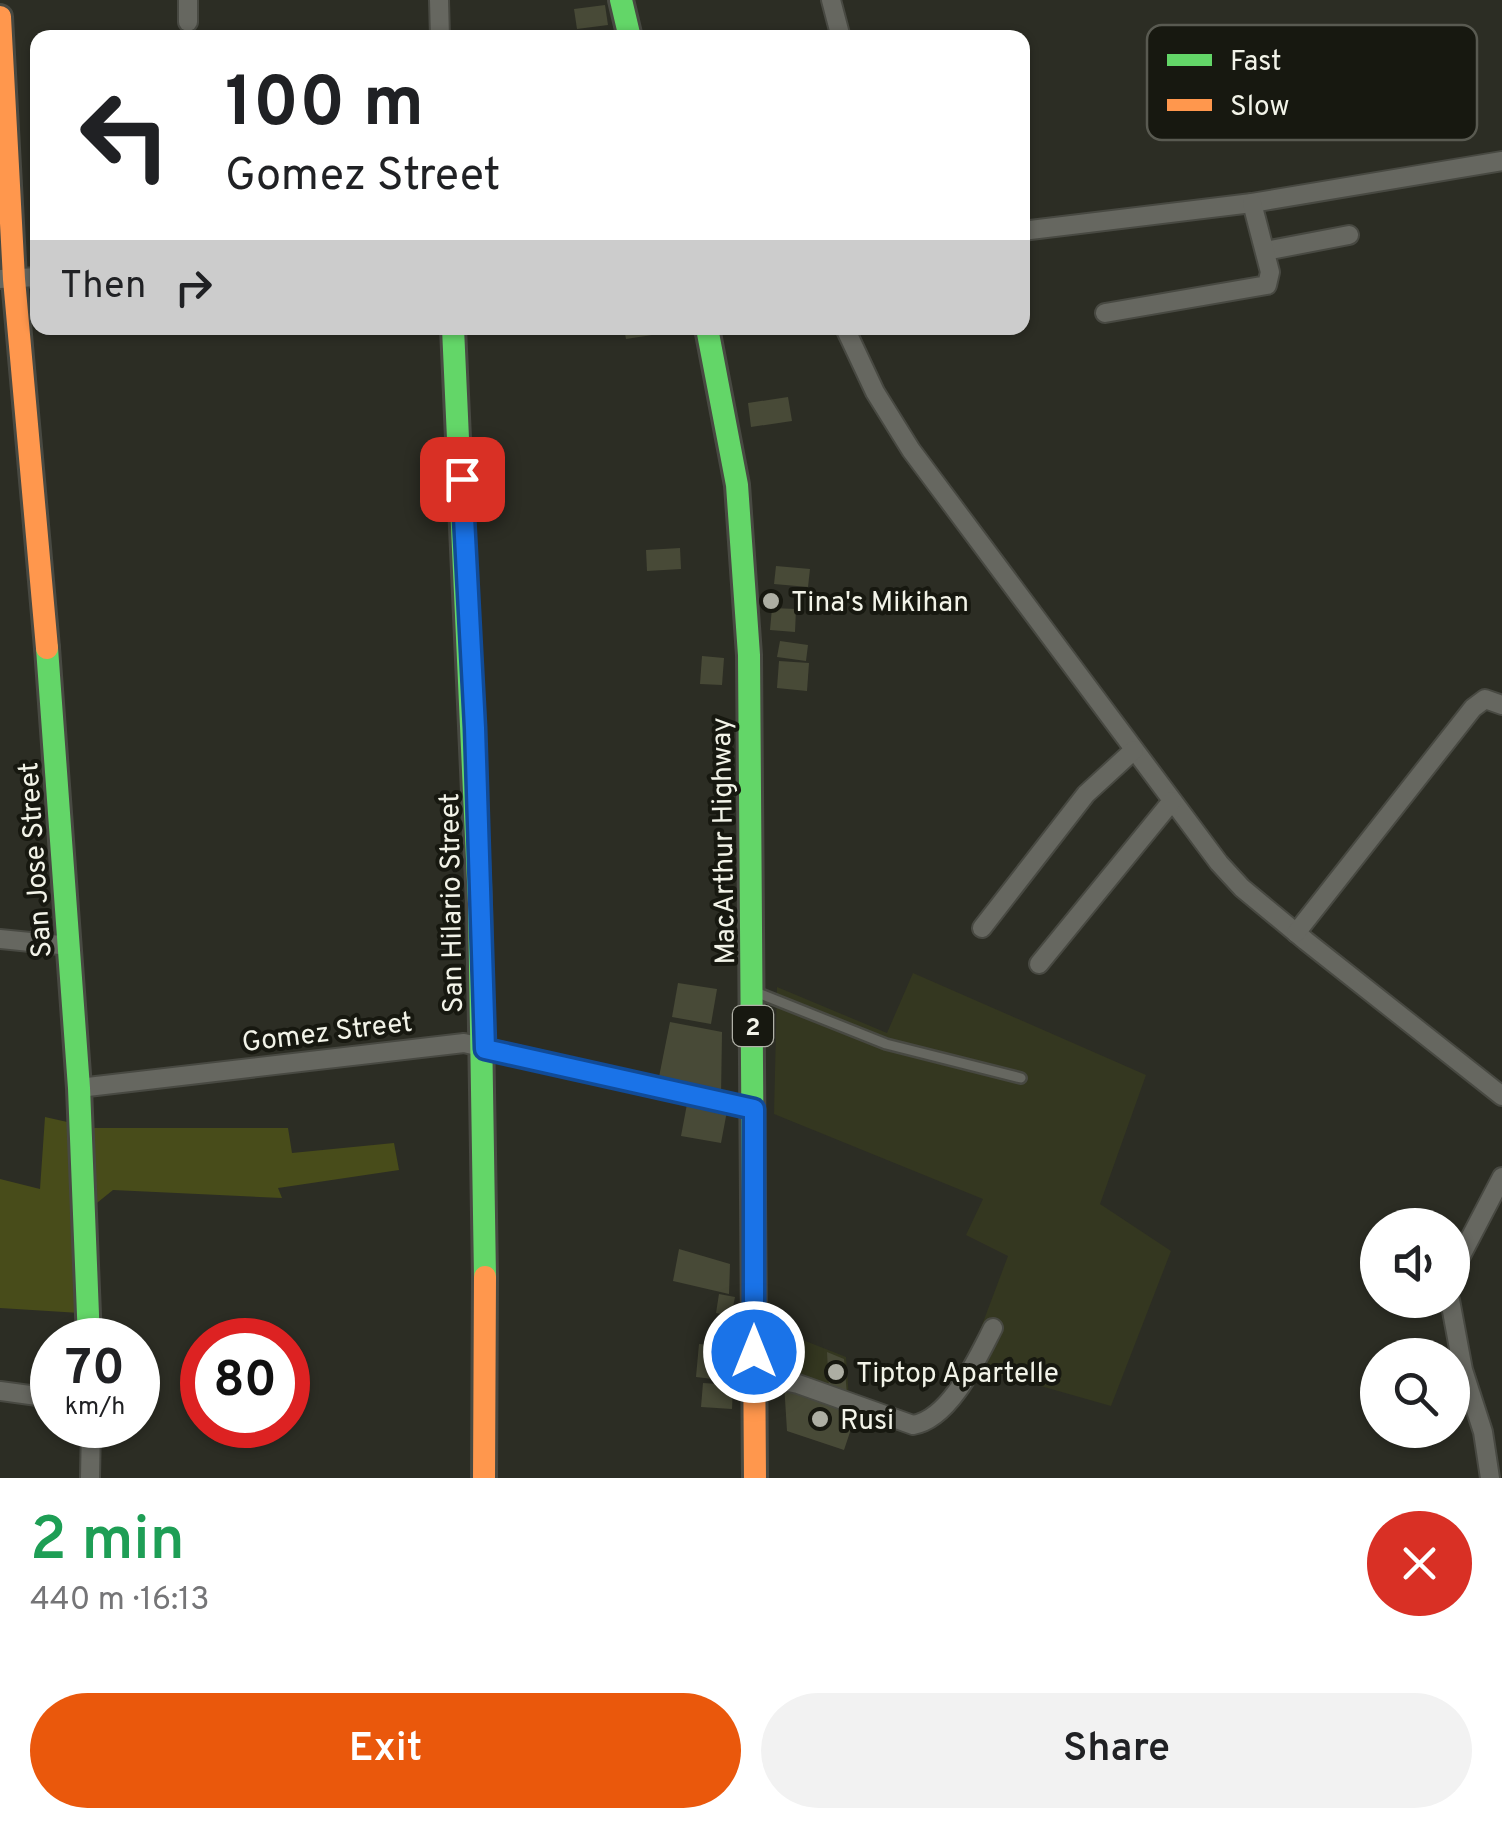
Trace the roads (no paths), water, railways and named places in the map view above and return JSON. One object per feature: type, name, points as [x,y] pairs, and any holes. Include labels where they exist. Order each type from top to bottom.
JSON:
[{"type":"main road","points":[[621,0],[628,30]]},
{"type":"main road","name":"San Jose Street","points":[[0,17],[17,278],[59,782],[88,1318]]},
{"type":"main road","name":"San Hilario Street","points":[[453,335],[475,728],[485,1049],[484,1478]]},
{"type":"main road","name":"MacArthur Highway","points":[[708,335],[737,484],[751,720],[755,1478]]},
{"type":"street","points":[[188,0],[188,22]]},
{"type":"street","points":[[438,0],[440,30]]},
{"type":"street","points":[[831,0],[840,30]]},
{"type":"street","points":[[1030,230],[1252,203],[1502,162]]},
{"type":"street","points":[[1105,313],[1265,286],[1270,279],[1252,203]]},
{"type":"street","points":[[1265,251],[1349,234]]},
{"type":"street","points":[[847,335],[875,392],[910,450],[1172,801],[1242,888],[1502,1096]]},
{"type":"street","points":[[1296,933],[1473,708],[1485,699],[1502,705]]},
{"type":"street","points":[[982,928],[1086,794],[1134,750]]},
{"type":"street","points":[[1039,964],[1172,801]]},
{"type":"street","points":[[0,939],[70,946]]},
{"type":"street","name":"Gomez Street","points":[[78,1088],[464,1043],[754,1109]]},
{"type":"street","points":[[1470,1239],[1502,1177]]},
{"type":"street","points":[[1453,1318],[1483,1432],[1490,1478]]},
{"type":"street","points":[[754,1375],[798,1384],[913,1425],[926,1423],[944,1408],[993,1328]]},
{"type":"street","points":[[0,1391],[30,1395]]},
{"type":"street","points":[[90,1478],[91,1448]]},
{"type":"lane","points":[[753,992],[886,1044],[1021,1078]]},
{"type":"place","name":"Tina's Mikihan","points":[[771,601]]},
{"type":"place","name":"Tiptop Apartelle","points":[[836,1372]]},
{"type":"place","name":"Rusi","points":[[820,1419]]}]
